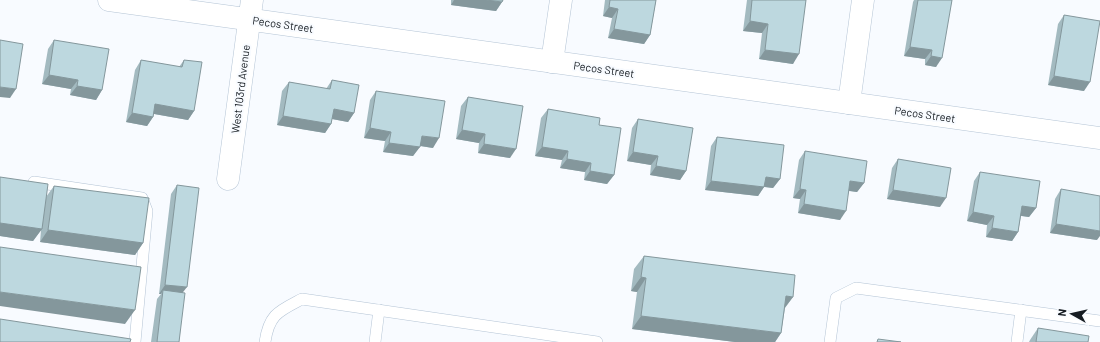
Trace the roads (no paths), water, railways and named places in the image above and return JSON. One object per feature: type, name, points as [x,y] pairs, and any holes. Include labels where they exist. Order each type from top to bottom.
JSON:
[{"type":"street","name":"Pecos Street","points":[[109,0],[251,10],[552,62],[1100,138]]},
{"type":"street","points":[[552,62],[561,0]]},
{"type":"street","points":[[849,103],[863,0]]},
{"type":"street","name":"West 103rd Avenue","points":[[228,179],[251,10]]},
{"type":"lane","points":[[24,181],[142,198],[148,211],[135,342]]},
{"type":"lane","points":[[830,342],[836,298],[856,288],[1100,321]]},
{"type":"lane","points":[[265,342],[267,330],[277,312],[302,299],[597,342]]},
{"type":"lane","points":[[375,342],[379,310]]},
{"type":"lane","points":[[1017,342],[1021,310]]}]
